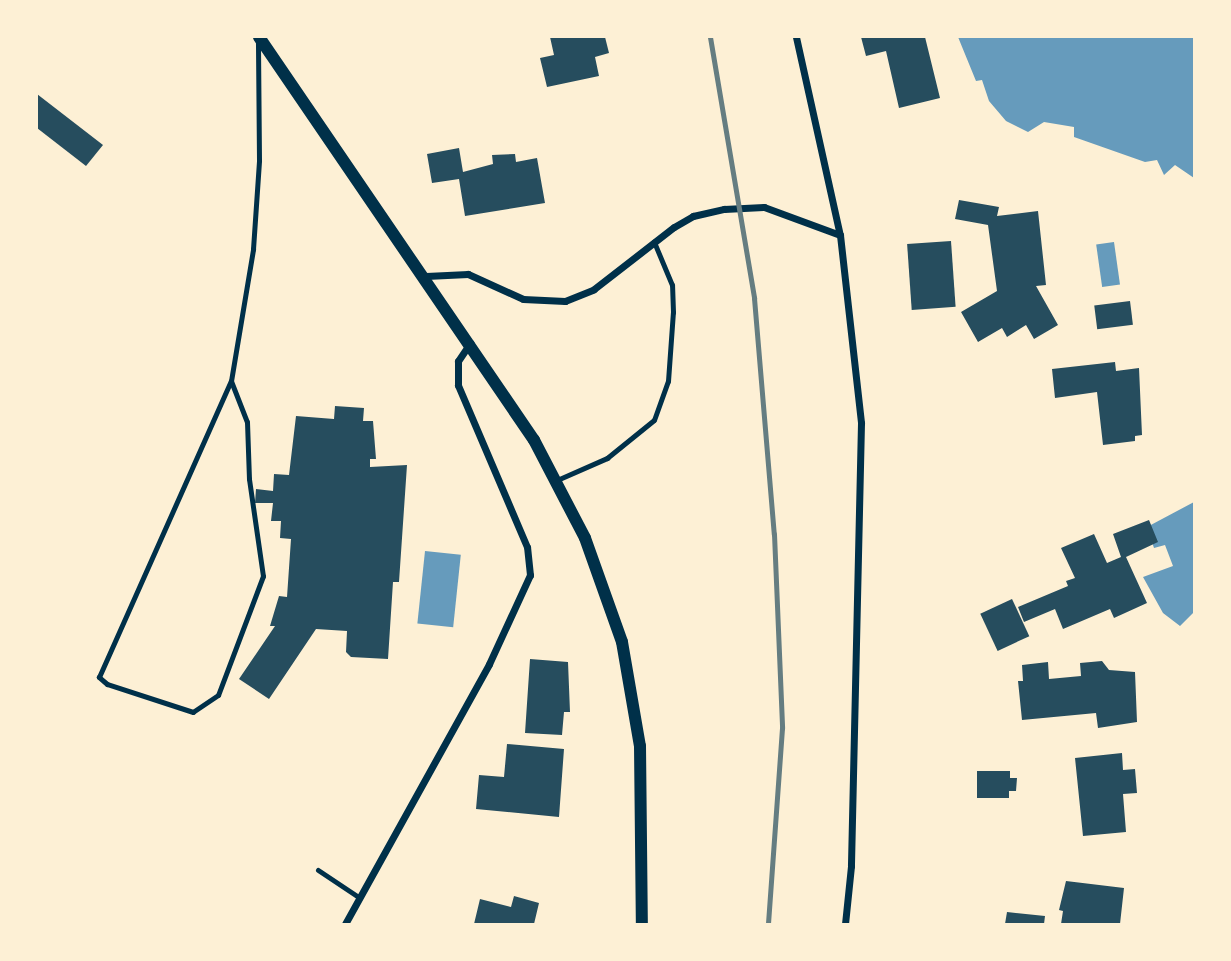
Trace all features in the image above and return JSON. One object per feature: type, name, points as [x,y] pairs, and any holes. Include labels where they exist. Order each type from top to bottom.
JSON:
[{"type":"street","points":[[258,37],[426,276],[557,480],[606,589],[630,681],[640,746],[642,924]]},
{"type":"street","points":[[796,37],[840,235],[861,423],[851,866],[845,924]]},
{"type":"street","points":[[426,276],[457,272],[523,299],[565,301],[594,289],[654,242],[693,216],[742,207],[764,207],[840,235]]},
{"type":"street","points":[[345,924],[489,664],[530,575],[527,548],[458,385],[458,361],[470,343]]},
{"type":"lane","points":[[231,381],[247,422],[248,479],[263,576],[218,695],[193,712],[107,684],[99,677],[231,381],[253,249],[259,160],[258,37]]},
{"type":"lane","points":[[557,480],[607,458],[654,420],[668,381],[673,312],[669,274],[654,242]]},
{"type":"lane","points":[[318,870],[360,898]]},
{"type":"water","points":[[958,37],[1194,37],[1194,178],[1175,165],[1164,175],[1157,160],[1145,162],[1074,137],[1074,127],[1044,122],[1028,132],[1006,121],[989,101],[982,80],[976,81]]},
{"type":"water","points":[[1114,242],[1120,285],[1102,287],[1096,245]]},
{"type":"water","points":[[1194,502],[1194,612],[1180,626],[1163,613],[1143,577],[1173,566],[1165,545],[1154,548],[1147,527]]},
{"type":"water","points":[[425,551],[461,555],[453,627],[417,624]]},
{"type":"building","points":[[550,37],[605,37],[609,53],[595,57],[599,76],[547,87],[540,58],[554,55]]},
{"type":"building","points":[[861,37],[925,37],[940,98],[899,108],[886,51],[866,56]]},
{"type":"building","points":[[37,94],[103,145],[86,166],[37,128]]},
{"type":"building","points":[[459,148],[463,172],[493,164],[492,155],[515,154],[516,162],[537,158],[545,203],[465,216],[459,179],[432,183],[427,154]]},
{"type":"building","points":[[959,200],[999,207],[997,216],[1038,211],[1046,285],[1036,286],[1058,325],[1034,339],[1026,325],[1007,337],[1002,328],[978,342],[961,312],[997,291],[988,225],[955,219]]},
{"type":"building","points":[[951,241],[956,307],[912,310],[907,244]]},
{"type":"building","points":[[1130,301],[1133,325],[1097,329],[1094,305]]},
{"type":"building","points":[[1115,362],[1116,371],[1139,368],[1142,435],[1135,436],[1135,441],[1103,445],[1097,392],[1055,398],[1052,369]]},
{"type":"building","points":[[335,406],[364,408],[363,421],[373,421],[376,459],[370,459],[370,467],[407,465],[399,582],[393,582],[388,659],[351,657],[346,652],[347,631],[316,629],[269,699],[239,679],[275,626],[270,626],[279,596],[287,597],[291,539],[280,538],[281,521],[271,521],[273,503],[255,503],[256,489],[273,491],[274,474],[289,475],[296,416],[334,419]]},
{"type":"building","points":[[1149,520],[1158,542],[1126,557],[1147,603],[1114,618],[1110,609],[1063,629],[1055,609],[1024,622],[1018,607],[1068,586],[1066,581],[1075,578],[1061,548],[1094,534],[1107,563],[1121,557],[1113,534]]},
{"type":"building","points":[[1012,599],[1029,636],[998,651],[980,614]]},
{"type":"building","points":[[530,659],[568,662],[570,712],[564,712],[562,735],[525,733]]},
{"type":"building","points":[[1102,661],[1109,670],[1135,672],[1137,722],[1098,728],[1096,713],[1022,720],[1018,681],[1023,681],[1022,665],[1048,662],[1049,679],[1081,676],[1080,663]]},
{"type":"building","points":[[507,744],[564,749],[559,817],[476,809],[479,775],[504,777]]},
{"type":"building","points":[[1122,753],[1123,770],[1135,769],[1137,793],[1123,794],[1126,832],[1083,836],[1075,758]]},
{"type":"building","points":[[977,771],[1010,771],[1010,778],[1017,778],[1016,791],[1009,791],[1009,798],[977,798]]},
{"type":"building","points":[[1066,881],[1124,888],[1120,924],[1061,924],[1063,911],[1059,910]]},
{"type":"building","points":[[514,896],[539,903],[534,924],[474,924],[480,899],[511,907]]},
{"type":"building","points":[[1007,912],[1045,916],[1044,924],[1005,924]]},
{"type":"railway","points":[[710,37],[754,298],[774,534],[782,728],[768,924]]}]
